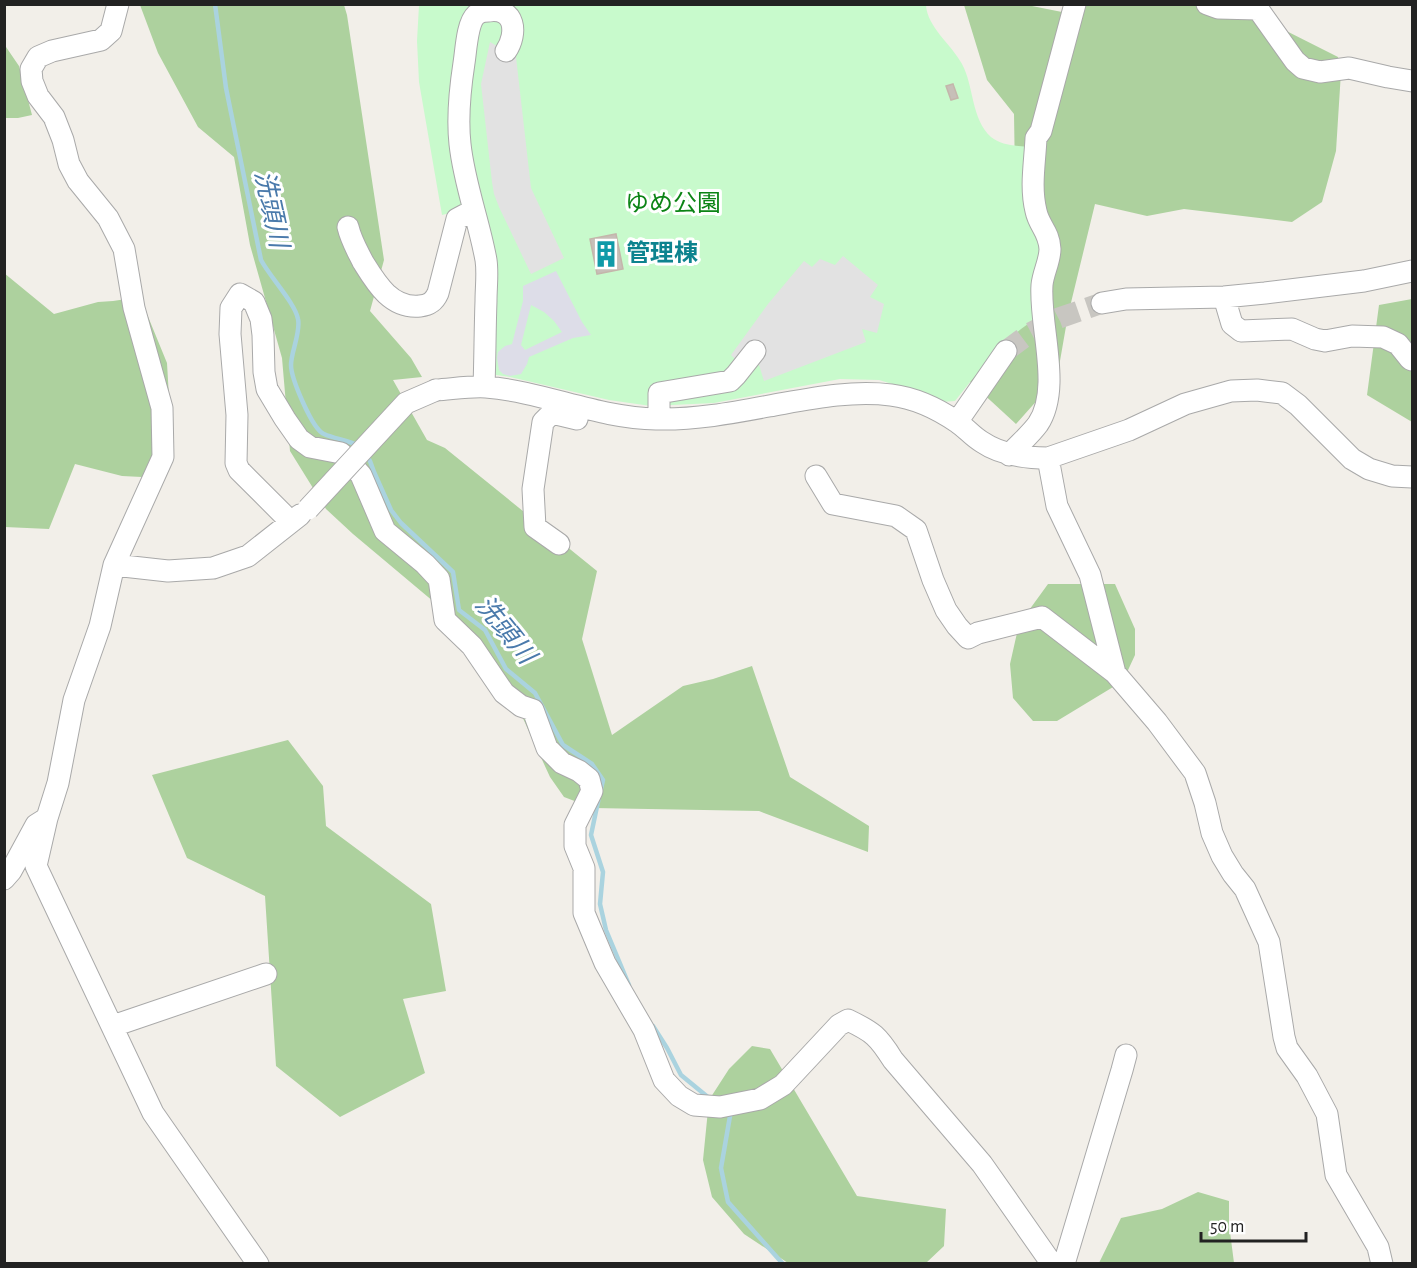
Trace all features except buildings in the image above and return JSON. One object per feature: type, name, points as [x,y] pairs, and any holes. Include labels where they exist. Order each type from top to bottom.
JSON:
[{"type":"street","points":[[118,4],[111,31],[100,40],[52,51],[38,57],[31,69],[32,81],[38,96],[54,117],[69,164],[78,181],[108,218],[124,249],[134,308],[162,408],[164,457],[114,565],[100,626],[74,700],[57,783],[36,866],[153,1113],[258,1263]]},
{"type":"street","points":[[1009,455],[1038,424],[1048,391],[1042,284],[1050,251],[1048,233],[1036,214],[1033,191],[1036,138],[1041,131],[1075,4]]},
{"type":"street","points":[[1207,4],[1218,8],[1258,9],[1295,61],[1303,68],[1320,72],[1349,68],[1413,81]]},
{"type":"street","points":[[484,387],[486,262],[461,154],[459,119],[464,62],[470,26],[475,15],[489,10],[498,10],[506,14],[512,22],[513,33],[512,42],[506,51]]},
{"type":"street","points":[[348,227],[351,240],[376,283],[394,300],[414,306],[424,305],[435,300],[438,293],[457,219],[474,210]]},
{"type":"street","points":[[1102,303],[1126,299],[1224,297],[1364,281],[1413,271]]},
{"type":"street","points":[[291,522],[239,470],[236,463],[237,415],[230,333],[231,308],[240,294],[254,302],[261,319],[267,389],[299,439],[310,447],[341,453],[361,475],[385,531],[425,564],[439,579],[445,620],[472,646],[504,693],[521,706],[533,710],[547,748],[562,763],[589,779],[592,791],[575,825],[575,846],[584,868],[584,913],[605,963],[644,1030],[664,1080],[679,1096],[694,1105],[720,1107],[759,1100],[783,1085],[839,1025],[848,1020],[869,1030],[882,1041],[893,1060],[982,1164],[1052,1263]]},
{"type":"street","points":[[1224,297],[1232,324],[1241,331],[1292,329],[1325,341],[1352,336],[1383,337],[1398,344],[1413,360]]},
{"type":"street","points":[[559,544],[535,527],[533,489],[543,422],[552,413],[642,433],[657,419],[659,393],[730,381],[755,351]]},
{"type":"street","points":[[957,422],[1006,351]]},
{"type":"street","points":[[114,565],[168,571],[213,568],[248,556],[308,509],[406,403],[436,390],[484,387],[622,416],[657,419],[717,416],[814,398],[861,393],[893,395],[927,405],[957,422],[983,443],[1009,455],[1034,458],[1048,458],[1129,430],[1185,404],[1231,392],[1257,390],[1282,393],[1298,405],[1352,459],[1369,469],[1392,476],[1413,477]]},
{"type":"street","points":[[1048,458],[1057,506],[1090,575],[1115,673]]},
{"type":"street","points":[[816,476],[833,504],[896,516],[916,530],[946,610],[968,638],[978,633],[1041,617],[1115,673],[1157,722],[1195,773],[1212,833],[1222,856],[1245,889],[1269,942],[1287,1048],[1307,1076],[1327,1114],[1336,1175],[1378,1247],[1382,1263]]},
{"type":"street","points":[[4,879],[11,871],[36,825],[47,818]]},
{"type":"street","points":[[113,1026],[266,974]]},
{"type":"street","points":[[1064,1263],[1126,1055]]},
{"type":"green space","points":[[1070,4],[1235,5],[1338,57],[1341,72],[1336,151],[1322,202],[1292,222],[1184,209],[1147,216],[1095,204],[1068,315],[1057,378],[1016,424],[929,344],[1016,240],[1014,114],[987,80],[964,5],[1027,5],[1062,12]]},
{"type":"green space","points":[[140,5],[344,5],[384,260],[370,311],[411,358],[422,377],[393,380],[427,440],[445,448],[597,571],[582,639],[612,735],[683,686],[752,666],[790,777],[869,826],[868,852],[759,811],[593,808],[564,797],[550,777],[509,688],[434,602],[326,509],[290,451],[282,358],[250,245],[234,157],[198,127],[158,53]]},
{"type":"green space","name":"ゆめ公園","points":[[419,5],[926,5],[927,13],[935,28],[962,64],[976,112],[985,130],[1000,142],[1032,147],[1040,244],[1036,278],[1037,318],[1003,345],[955,401],[941,402],[916,391],[879,380],[840,379],[714,403],[651,406],[609,400],[510,377],[476,372],[479,263],[465,209],[442,215],[419,82],[417,41]]},
{"type":"green space","points":[[4,44],[19,66],[32,115],[5,118]]},
{"type":"green space","points":[[4,273],[54,314],[98,302],[140,297],[167,363],[172,449],[142,477],[122,476],[75,464],[49,529],[5,527]]},
{"type":"green space","points":[[1412,299],[1412,422],[1367,395],[1379,305]]},
{"type":"green space","points":[[1048,584],[1115,584],[1135,629],[1135,655],[1123,681],[1057,721],[1033,721],[1013,698],[1010,664],[1019,624]]},
{"type":"green space","points":[[288,740],[323,786],[326,826],[431,904],[446,991],[403,999],[425,1073],[340,1117],[276,1066],[265,896],[187,858],[152,775]]},
{"type":"green space","points":[[752,1046],[770,1049],[857,1196],[946,1209],[944,1246],[926,1263],[788,1263],[744,1234],[712,1197],[703,1160],[709,1100],[729,1069]]},
{"type":"green space","points":[[1198,1192],[1229,1201],[1229,1224],[1234,1263],[1099,1263],[1121,1218],[1162,1209]]},
{"type":"shaded area","points":[[490,42],[516,57],[531,188],[564,258],[531,274],[494,194],[481,84]]},
{"type":"shaded area","points":[[843,256],[878,285],[870,297],[884,304],[877,333],[862,329],[866,342],[764,381],[759,365],[739,363],[731,355],[768,304],[804,261],[812,267],[820,259],[835,265]]},
{"type":"shaded area","points":[[556,271],[591,335],[573,338],[529,357],[521,374],[510,376],[499,370],[497,358],[498,352],[512,344],[523,301],[523,286]],"holes":[[[531,305],[544,312],[562,332],[525,350],[521,345]]]},
{"type":"waterway","name":"洗頭川","points":[[215,4],[226,88],[261,260],[292,305],[298,319],[291,365],[294,381],[308,413],[319,430],[328,436],[359,446]]},
{"type":"waterway","name":"洗頭川","points":[[366,455],[391,510],[401,523],[453,572],[459,610],[485,630],[506,669],[535,693],[563,745],[592,764],[603,780],[601,789]]},
{"type":"waterway","name":"洗頭川","points":[[599,797],[591,835],[603,872],[600,904],[606,930],[629,985]]},
{"type":"waterway","name":"洗頭川","points":[[653,1026],[681,1075],[709,1098]]},
{"type":"waterway","name":"洗頭川","points":[[725,1112],[730,1116],[721,1168],[728,1202],[783,1264]]},
{"type":"tunnel","points":[[1006,351],[1030,333],[1059,318],[1102,303]]},
{"type":"place","name":"管理棟","points":[[606,254]]}]
